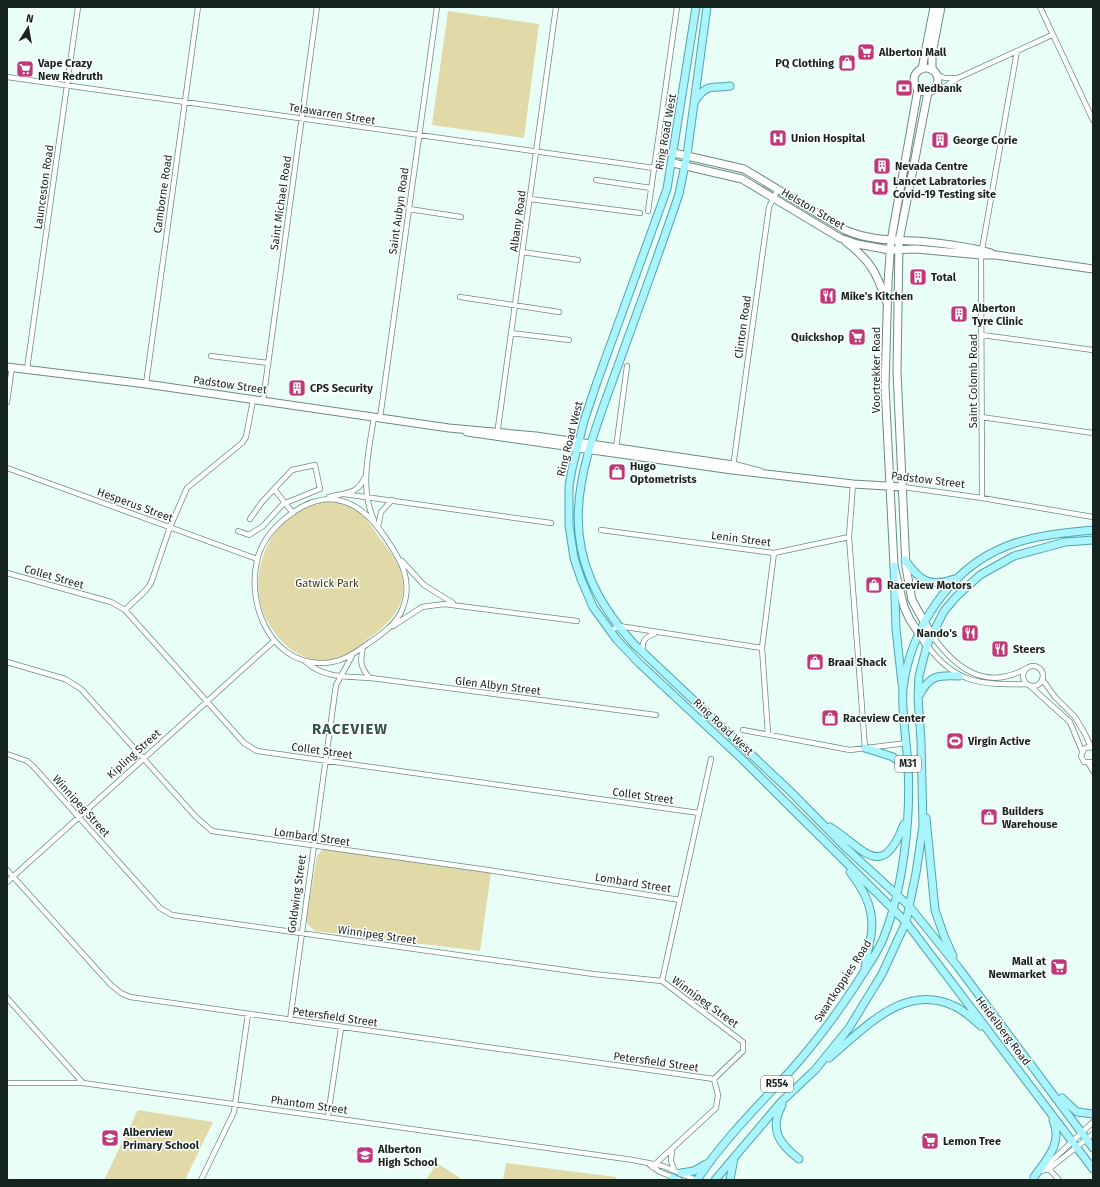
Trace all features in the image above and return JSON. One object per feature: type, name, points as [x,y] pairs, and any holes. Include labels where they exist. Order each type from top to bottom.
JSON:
[{"type":"main road","name":"Ring Road West","points":[[696,7],[673,163],[667,189],[659,215],[597,382],[578,445],[569,486],[571,541],[574,558],[593,607],[610,631],[640,664],[743,760],[892,908]]},
{"type":"main road","name":"Ring Road West","points":[[707,7],[687,156],[673,212],[589,446],[582,473],[578,507],[581,547],[587,570],[598,594],[619,626],[644,654],[896,893]]},
{"type":"main road","points":[[694,102],[704,89],[713,86],[730,86]]},
{"type":"main road","points":[[924,624],[936,603],[958,578],[984,557],[1007,546],[1035,538],[1093,530]]},
{"type":"main road","points":[[1073,532],[1077,541]]},
{"type":"main road","points":[[931,634],[944,611],[956,596],[986,571],[1014,556],[1040,548],[1077,541],[1093,540]]},
{"type":"main road","points":[[906,560],[915,574],[927,582],[942,583],[958,578]]},
{"type":"main road","points":[[894,566],[896,629],[903,690]]},
{"type":"main road","name":"M31","points":[[896,893],[905,846],[907,817],[908,770],[903,690],[910,659],[919,633],[924,624]]},
{"type":"main road","name":"M31","points":[[909,906],[920,847],[923,800],[918,698],[919,676],[931,634]]},
{"type":"main road","points":[[918,698],[925,684],[934,677],[945,675],[959,676]]},
{"type":"main road","points":[[865,748],[893,757],[908,770]]},
{"type":"main road","points":[[923,800],[927,825],[935,910],[944,936],[958,967]]},
{"type":"main road","points":[[816,818],[833,828],[859,850],[872,856],[880,856],[889,852],[895,846],[907,817]]},
{"type":"main road","points":[[838,855],[863,889],[868,902],[872,925],[864,972]]},
{"type":"main road","name":"Heidelberg Road","points":[[896,893],[909,906],[958,967],[1093,1148]]},
{"type":"main road","name":"Swartkoppies Road","points":[[696,1180],[710,1161],[834,1018],[864,972],[882,940],[896,893]]},
{"type":"main road","name":"R554","points":[[715,1180],[790,1093],[815,1070],[849,1028],[882,974],[906,922],[909,906]]},
{"type":"main road","name":"Heidelberg Road","points":[[892,908],[906,922],[1093,1169]]},
{"type":"main road","points":[[815,1070],[882,1014],[893,1007],[916,1000],[940,1001],[955,1006],[992,1035]]},
{"type":"main road","points":[[1036,1070],[1071,1108],[1081,1114],[1093,1114]]},
{"type":"main road","points":[[790,1093],[781,1106],[775,1122],[780,1140],[799,1159]]},
{"type":"main road","points":[[1033,1178],[1055,1146],[1056,1128],[1050,1111]]},
{"type":"main road","points":[[730,1180],[735,1156]]},
{"type":"main road","points":[[676,1176],[694,1171],[710,1161]]},
{"type":"street","name":"Launceston Road","points":[[27,369],[78,7]]},
{"type":"street","name":"Camborne Road","points":[[146,384],[198,7]]},
{"type":"street","name":"Saint Michael Road","points":[[263,401],[317,7]]},
{"type":"street","name":"Saint Aubyn Road","points":[[377,525],[366,496],[366,475],[377,417],[409,209],[437,7]]},
{"type":"street","name":"Albany Road","points":[[497,434],[556,7]]},
{"type":"street","points":[[648,211],[677,7]]},
{"type":"street","name":"Voortrekker Road","points":[[927,645],[910,620],[901,598],[894,566],[885,386],[891,241],[918,89],[914,78],[917,72],[922,69],[934,7]]},
{"type":"street","name":"Voortrekker Road","points":[[931,634],[924,624],[912,600],[906,560],[897,372],[899,242],[931,90],[937,84],[932,54],[941,7]]},
{"type":"street","points":[[1040,7],[1093,120]]},
{"type":"street","points":[[918,89],[931,90],[944,87],[958,78],[1052,35]]},
{"type":"street","name":"Saint Colomb Road","points":[[982,498],[981,253],[1017,51]]},
{"type":"street","points":[[922,69],[934,72],[945,78],[958,78]]},
{"type":"street","name":"Telawarren Street","points":[[7,77],[654,168]]},
{"type":"street","name":"Helston Street","points":[[674,153],[744,170],[845,230],[863,236],[899,242],[916,241],[981,253],[1093,269]]},
{"type":"street","name":"Helston Street","points":[[673,163],[734,177],[840,238],[857,244],[899,251],[916,249],[981,253]]},
{"type":"street","points":[[596,180],[651,188]]},
{"type":"street","name":"Clinton Road","points":[[733,468],[766,223],[772,198],[778,189]]},
{"type":"street","points":[[530,199],[640,213]]},
{"type":"street","points":[[409,209],[461,217]]},
{"type":"street","points":[[840,238],[863,255],[871,266],[881,283],[888,307]]},
{"type":"street","points":[[522,252],[578,260]]},
{"type":"street","points":[[460,297],[515,304],[559,312]]},
{"type":"street","points":[[511,332],[569,340]]},
{"type":"street","points":[[982,335],[1093,350]]},
{"type":"street","points":[[211,356],[268,363]]},
{"type":"street","points":[[616,448],[627,366]]},
{"type":"street","points":[[7,402],[9,367]]},
{"type":"street","name":"Padstow Street","points":[[9,367],[146,384],[449,428],[578,445],[616,448],[733,468]]},
{"type":"street","points":[[125,610],[146,590],[151,582],[182,495],[191,483],[242,443],[246,437],[253,400]]},
{"type":"street","points":[[982,417],[1093,433]]},
{"type":"street","name":"Padstow Street","points":[[589,446],[760,472],[853,484],[903,487],[982,498],[1093,517]]},
{"type":"street","points":[[238,531],[249,535],[263,526],[285,503],[320,489],[315,465],[292,470],[262,502],[250,519]]},
{"type":"street","name":"Hesperus Street","points":[[7,468],[170,526],[257,559]]},
{"type":"street","points":[[366,475],[359,488],[344,494],[312,502],[292,512],[268,537],[257,559],[254,578],[255,601],[262,620],[274,641],[287,652],[306,662],[328,663],[352,656],[422,607],[431,605],[455,604],[577,621]]},
{"type":"street","points":[[853,484],[849,537],[865,748]]},
{"type":"street","points":[[274,489],[292,512]]},
{"type":"street","points":[[344,494],[551,523]]},
{"type":"street","points":[[318,500],[342,500],[360,509],[377,525],[401,560],[424,585],[455,604]]},
{"type":"street","points":[[377,525],[381,512],[392,500]]},
{"type":"street","name":"Lenin Street","points":[[601,530],[774,553],[849,537]]},
{"type":"street","points":[[768,734],[762,648],[774,553]]},
{"type":"street","points":[[386,631],[402,611],[405,598],[406,576],[401,560]]},
{"type":"street","name":"Collet Street","points":[[7,573],[111,602],[125,610],[206,702],[249,748],[257,751],[699,813]]},
{"type":"street","points":[[610,631],[619,626],[656,633],[762,648]]},
{"type":"street","points":[[644,654],[643,645],[646,638],[656,633]]},
{"type":"street","points":[[931,634],[953,661],[975,674],[994,677],[1008,676],[1016,675],[1027,668],[1037,668],[1042,672],[1042,679],[1055,697],[1075,717],[1085,734],[1092,748],[1086,748],[1082,751]]},
{"type":"street","name":"Kipling Street","points":[[7,882],[274,641]]},
{"type":"street","points":[[927,645],[941,662],[959,676],[971,681],[984,684],[1036,685],[1042,679]]},
{"type":"street","points":[[363,647],[360,660],[361,666],[371,678]]},
{"type":"street","name":"Goldwing Street","points":[[290,1020],[313,846],[338,677],[352,656]]},
{"type":"street","name":"Lombard Street","points":[[7,662],[65,679],[77,686],[196,817],[212,831],[488,870],[680,900]]},
{"type":"street","name":"Glen Albyn Street","points":[[306,662],[324,674],[338,677],[371,678],[656,715]]},
{"type":"street","points":[[1027,668],[1023,676],[1028,685],[1070,722],[1082,751],[1080,756],[1082,760],[1091,763],[1093,771]]},
{"type":"street","points":[[743,730],[840,748],[865,748],[907,743]]},
{"type":"street","name":"Winnipeg Street","points":[[7,754],[27,761],[166,912],[179,916],[593,974],[662,981],[743,1042],[742,1050],[714,1079]]},
{"type":"street","points":[[662,981],[711,759]]},
{"type":"street","name":"Petersfield Street","points":[[7,870],[92,966],[121,993],[138,999],[714,1079]]},
{"type":"street","points":[[7,998],[83,1083]]},
{"type":"street","points":[[201,1180],[232,1117],[236,1104],[248,1014]]},
{"type":"street","points":[[328,1116],[342,1028]]},
{"type":"street","points":[[653,1165],[716,1108],[718,1095],[714,1079]]},
{"type":"street","name":"Phantom Street","points":[[7,1083],[83,1083],[211,1102],[328,1116],[645,1162],[676,1176],[696,1180]]},
{"type":"street","points":[[1033,1178],[1048,1167],[1084,1135],[1093,1122]]},
{"type":"street","points":[[1084,1135],[1093,1134]]},
{"type":"street","points":[[672,1148],[671,1161],[676,1176]]},
{"type":"street","name":"Phantom Street","points":[[653,1165],[676,1176]]},
{"type":"street","points":[[1048,1167],[1059,1180]]},
{"type":"green space","points":[[448,11],[539,24],[524,138],[432,125]]},
{"type":"green space","name":"Gatwick Park","points":[[330,501],[354,508],[369,523],[396,560],[403,580],[403,588],[397,610],[387,623],[346,655],[319,660],[300,655],[275,634],[261,605],[258,585],[261,565],[267,546],[278,529],[292,515],[310,505]]},
{"type":"green space","points":[[323,849],[491,873],[480,951],[315,931],[308,925],[306,920],[317,856]]},
{"type":"green space","points":[[138,1110],[213,1122],[185,1180],[104,1180]]},
{"type":"green space","points":[[437,1163],[463,1180],[426,1180]]},
{"type":"green space","points":[[506,1163],[616,1177],[616,1180],[503,1180]]},
{"type":"place","name":"Alberton Mall","points":[[866,52]]},
{"type":"place","name":"PQ Clothing","points":[[847,63]]},
{"type":"place","name":"Vape Crazy New Redruth","points":[[25,69]]},
{"type":"place","name":"Nedbank","points":[[904,88]]},
{"type":"place","name":"Union Hospital","points":[[778,138]]},
{"type":"place","name":"George Corie","points":[[940,140]]},
{"type":"place","name":"Nevada Centre","points":[[882,166]]},
{"type":"place","name":"Lancet Labratories Covid-19 Testing site","points":[[880,187]]},
{"type":"place","name":"Total","points":[[918,277]]},
{"type":"place","name":"Mike's Kitchen","points":[[828,296]]},
{"type":"place","name":"Alberton Tyre Clinic","points":[[959,314]]},
{"type":"place","name":"Quickshop","points":[[857,337]]},
{"type":"place","name":"CPS Security","points":[[297,388]]},
{"type":"place","name":"Hugo Optometrists","points":[[617,472]]},
{"type":"place","name":"Raceview Motors","points":[[874,585]]},
{"type":"place","name":"Nando's","points":[[970,633]]},
{"type":"place","name":"Steers","points":[[1000,649]]},
{"type":"place","name":"Braai Shack","points":[[815,662]]},
{"type":"place","name":"Raceview Center","points":[[830,718]]},
{"type":"place","name":"Virgin Active","points":[[955,741]]},
{"type":"place","name":"Builders Warehouse","points":[[989,817]]},
{"type":"place","name":"Mall at Newmarket","points":[[1059,967]]},
{"type":"place","name":"Alberview Primary School","points":[[110,1138]]},
{"type":"place","name":"Lemon Tree","points":[[930,1141]]},
{"type":"place","name":"Alberton High School","points":[[365,1155]]},
{"type":"district","name":"RACEVIEW","points":[[350,729]]}]
